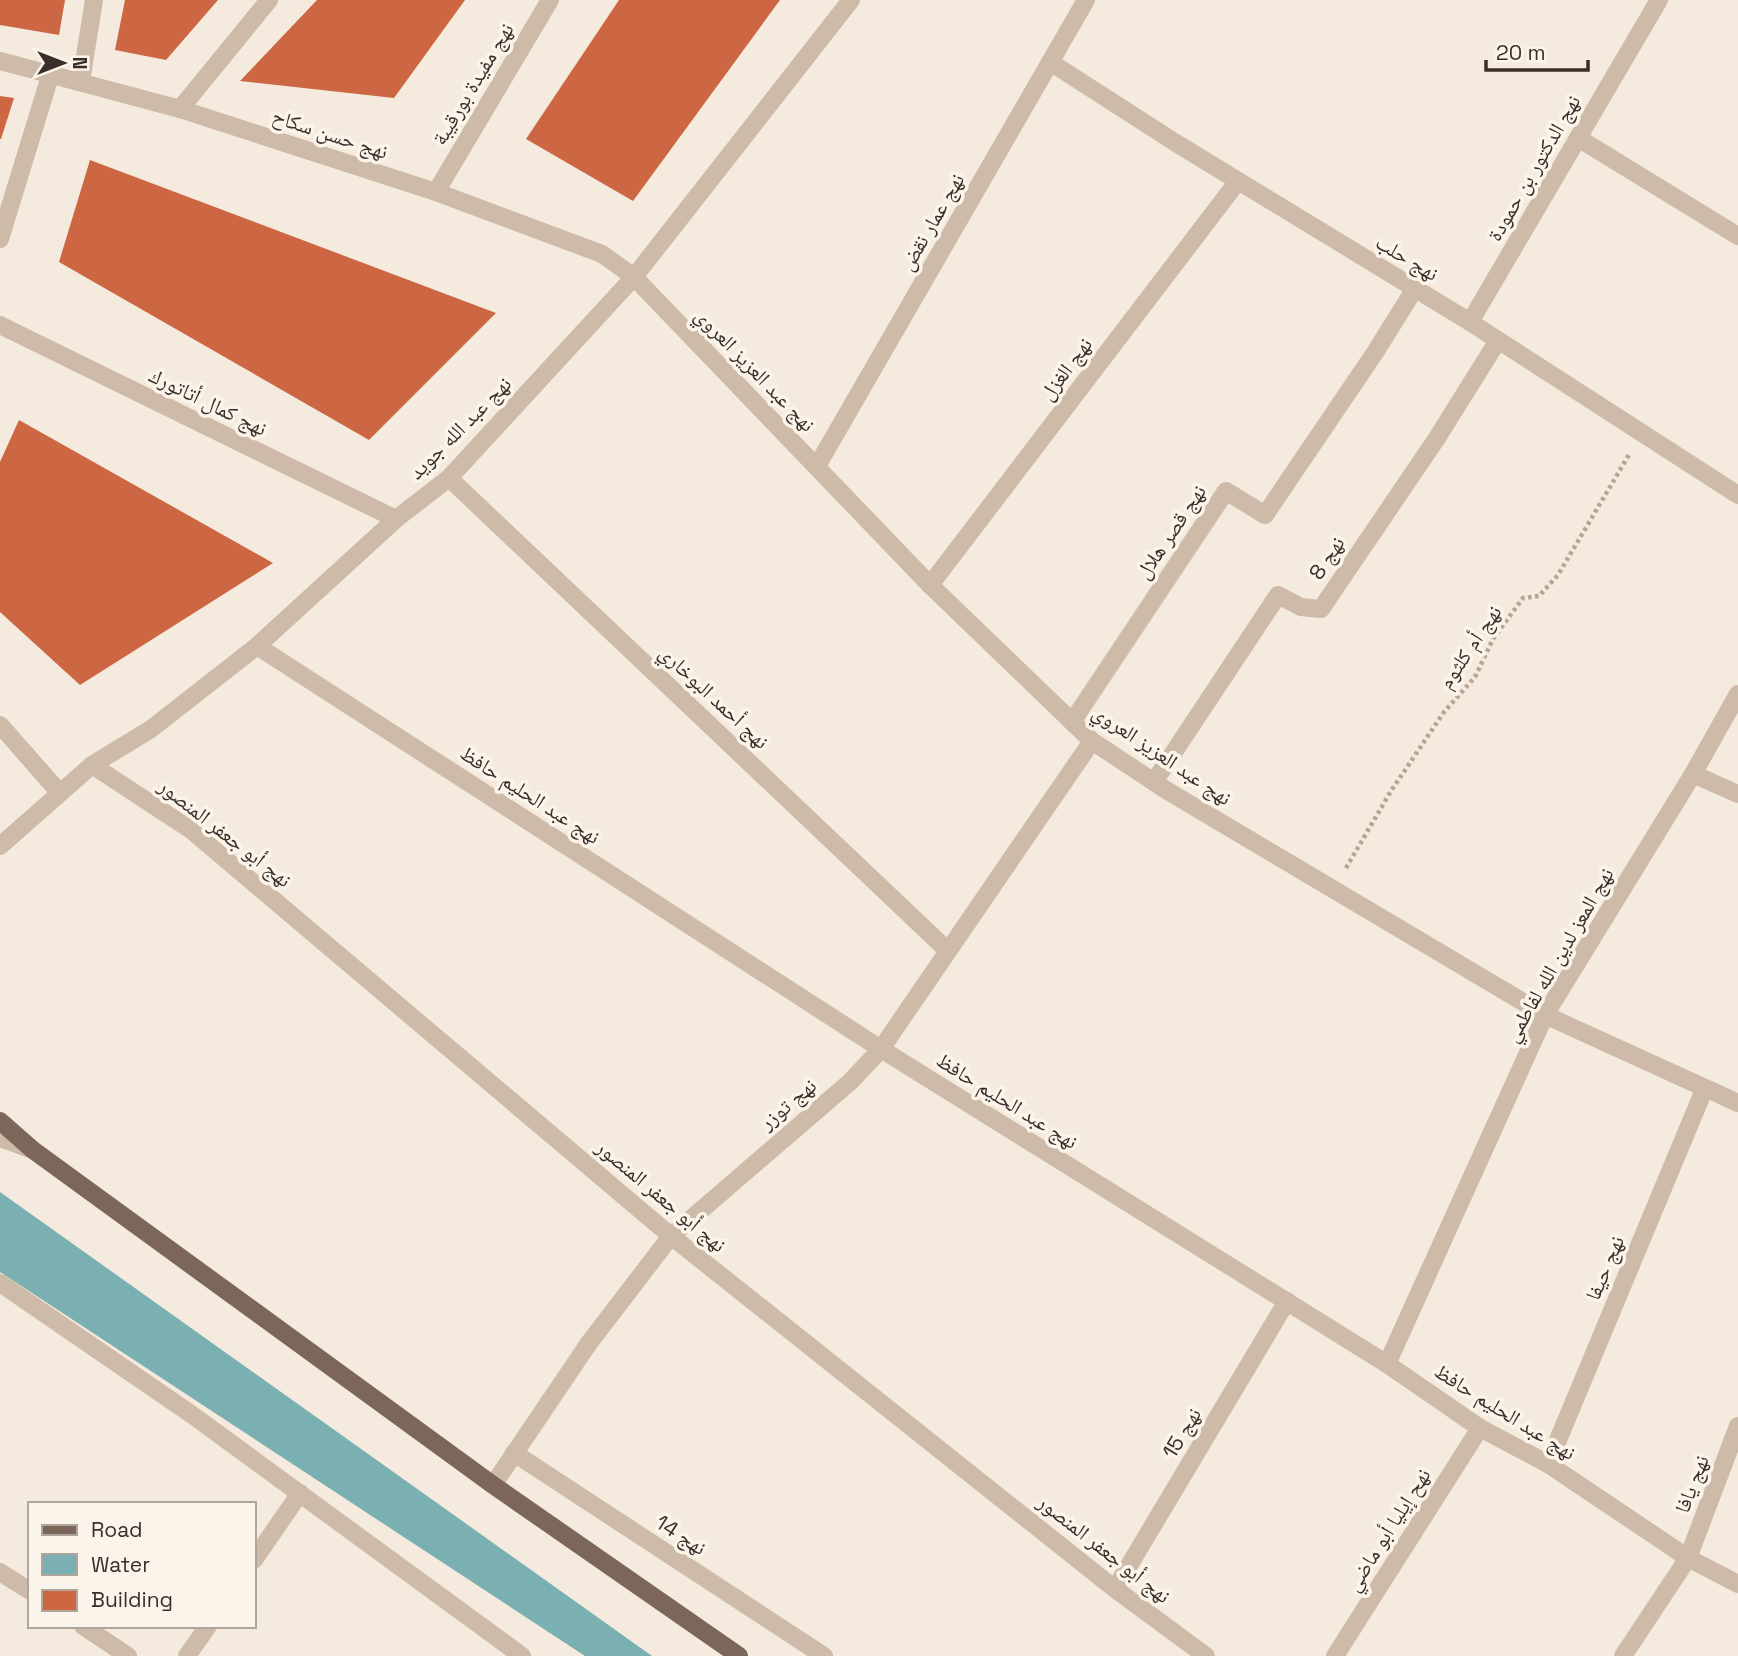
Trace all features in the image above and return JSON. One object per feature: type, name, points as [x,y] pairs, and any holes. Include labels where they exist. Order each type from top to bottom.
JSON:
[{"type":"main road","points":[[0,1121],[33,1150],[493,1485],[739,1656]]},
{"type":"street","points":[[81,81],[94,0]]},
{"type":"street","points":[[180,109],[269,0]]},
{"type":"street","name":"نهج مفيدة بورقيبة","points":[[436,192],[550,0]]},
{"type":"street","name":"نهج عبد الله جويد","points":[[0,846],[92,765],[151,729],[257,646],[396,519],[449,478],[634,277],[851,0]]},
{"type":"street","name":"نهج عمار نقض","points":[[817,466],[1086,0]]},
{"type":"street","name":"نهج الدكتور بن حمودة","points":[[1470,322],[1659,0]]},
{"type":"street","name":"نهج حسن سكاح","points":[[0,61],[180,109],[436,192],[601,254],[634,277]]},
{"type":"street","name":"نهج حلب","points":[[1051,62],[1238,181],[1470,322],[1640,435],[1738,495]]},
{"type":"street","points":[[0,239],[51,73]]},
{"type":"street","points":[[1578,138],[1738,236]]},
{"type":"street","name":"نهج الغزل","points":[[930,584],[1238,181]]},
{"type":"street","name":"نهج عبد العزيز العروي","points":[[634,277],[930,584],[1092,741],[1154,782],[1545,1016],[1704,1090],[1738,1103]]},
{"type":"street","name":"نهج قصر هلال","points":[[1072,722],[1226,491],[1265,515],[1376,352],[1414,290]]},
{"type":"street","name":"نهج كمال أتاتورك","points":[[0,325],[396,519]]},
{"type":"street","name":"نهج 8","points":[[1154,782],[1278,595],[1301,607],[1321,609],[1437,438],[1497,342]]},
{"type":"street","name":"نهج أحمد البوخاري","points":[[449,478],[947,950]]},
{"type":"street","name":"نهج عبد الحليم حافظ","points":[[257,646],[881,1049],[1387,1364],[1480,1428],[1548,1464],[1688,1558],[1738,1584]]},
{"type":"street","name":"نهج المعز لدين الله لفاطمي","points":[[1387,1364],[1545,1016],[1693,774],[1738,694]]},
{"type":"street","points":[[0,725],[59,792]]},
{"type":"street","name":"نهج توزر","points":[[493,1485],[589,1343],[671,1236],[850,1082],[881,1049],[1092,741]]},
{"type":"street","name":"نهج أبو جعفر المنصور","points":[[92,765],[191,830],[671,1236],[1115,1589],[1206,1656]]},
{"type":"street","points":[[1693,774],[1738,794]]},
{"type":"street","name":"نهج حيفا","points":[[1548,1464],[1704,1090]]},
{"type":"street","points":[[0,1138],[33,1150]]},
{"type":"street","points":[[0,1283],[191,1414],[300,1493],[509,1653]]},
{"type":"street","name":"نهج 15","points":[[1115,1589],[1287,1301]]},
{"type":"street","name":"نهج يافا","points":[[1623,1656],[1688,1558],[1738,1426]]},
{"type":"street","name":"نهح إيليا أبو ماضي","points":[[1335,1656],[1480,1428]]},
{"type":"street","name":"نهج 14","points":[[513,1453],[824,1656]]},
{"type":"street","points":[[256,1557],[300,1493]]},
{"type":"street","points":[[0,1572],[28,1590]]},
{"type":"street","points":[[86,1628],[128,1656]]},
{"type":"street","points":[[187,1656],[207,1628]]},
{"type":"path","name":"نهج أم كلثوم","points":[[1334,889],[1391,791],[1444,712],[1475,677],[1493,639],[1522,598],[1539,596],[1558,575],[1640,435]]},
{"type":"water","points":[[0,1192],[652,1656],[585,1656],[0,1272]]},
{"type":"building","points":[[0,0],[65,0],[59,35],[0,25]]},
{"type":"building","points":[[125,0],[218,0],[166,60],[115,50]]},
{"type":"building","points":[[317,0],[465,0],[394,98],[240,81]]},
{"type":"building","points":[[619,0],[780,0],[633,201],[526,139]]},
{"type":"building","points":[[0,96],[14,98],[1,139],[0,139]]},
{"type":"building","points":[[90,160],[496,313],[369,440],[59,262]]},
{"type":"building","points":[[19,420],[273,563],[80,685],[0,612],[0,462]]}]
